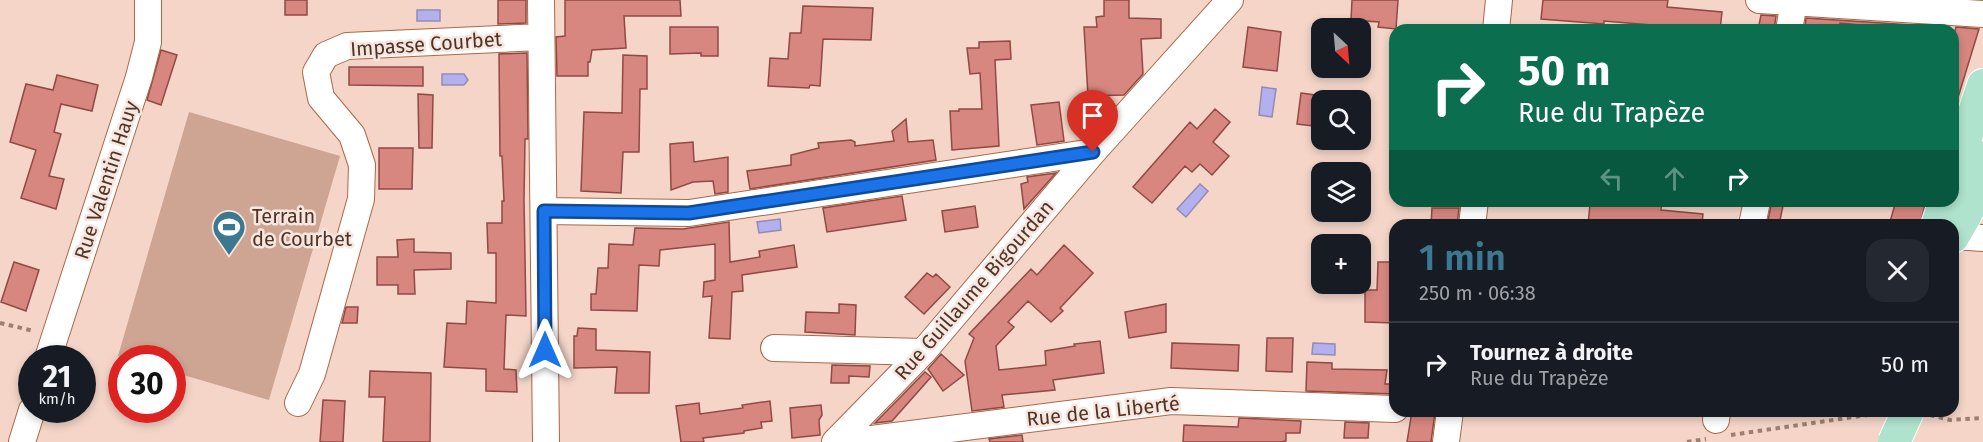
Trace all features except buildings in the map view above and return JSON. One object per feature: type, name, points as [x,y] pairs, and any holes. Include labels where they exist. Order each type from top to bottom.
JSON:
[{"type":"main road","points":[[1959,159],[1983,85]]},
{"type":"main road","points":[[1959,227],[1973,199],[1973,189],[1983,157]]},
{"type":"street","name":"Rue Valentin Hauy","points":[[53,345],[139,77],[148,42],[148,0]]},
{"type":"street","points":[[542,0],[546,442]]},
{"type":"street","name":"Rue Guillaume Bigourdan","points":[[835,442],[923,351],[1093,152],[1230,0]]},
{"type":"street","points":[[1497,24],[1499,0]]},
{"type":"street","points":[[1759,0],[1983,14]]},
{"type":"street","points":[[1790,24],[1794,2]]},
{"type":"street","name":"Impasse Courbet","points":[[298,403],[312,374],[361,199],[362,165],[352,135],[321,98],[316,72],[326,55],[347,46],[541,37]]},
{"type":"street","points":[[544,211],[689,213],[1093,152]]},
{"type":"street","points":[[1959,236],[1983,238]]},
{"type":"street","points":[[774,348],[923,351]]},
{"type":"street","name":"Rue de la Liberté","points":[[848,442],[1171,401],[1389,409]]},
{"type":"street","points":[[1446,442],[1449,417]]},
{"type":"street","points":[[22,442],[28,423]]},
{"type":"path","points":[[0,323],[48,345]]},
{"type":"path","points":[[1687,442],[1718,426],[1983,418]]},
{"type":"shaded area","name":"Terrain de Courbet","points":[[189,112],[340,156],[269,400],[186,376],[186,345],[121,345]]},
{"type":"water","points":[[417,10],[440,10],[440,21],[417,21]]},
{"type":"water","points":[[442,74],[464,74],[468,80],[464,85],[442,85]]},
{"type":"water","points":[[1262,87],[1276,89],[1272,117],[1259,115]]},
{"type":"water","points":[[1200,184],[1208,191],[1186,217],[1177,209]]},
{"type":"water","points":[[780,219],[781,230],[759,233],[757,222]]},
{"type":"water","points":[[1313,343],[1335,344],[1335,355],[1312,354]]},
{"type":"place","name":"Terrain de Courbet","points":[[229,256]]},
{"type":"route","points":[[545,350],[544,211],[689,213],[1093,152]]}]
